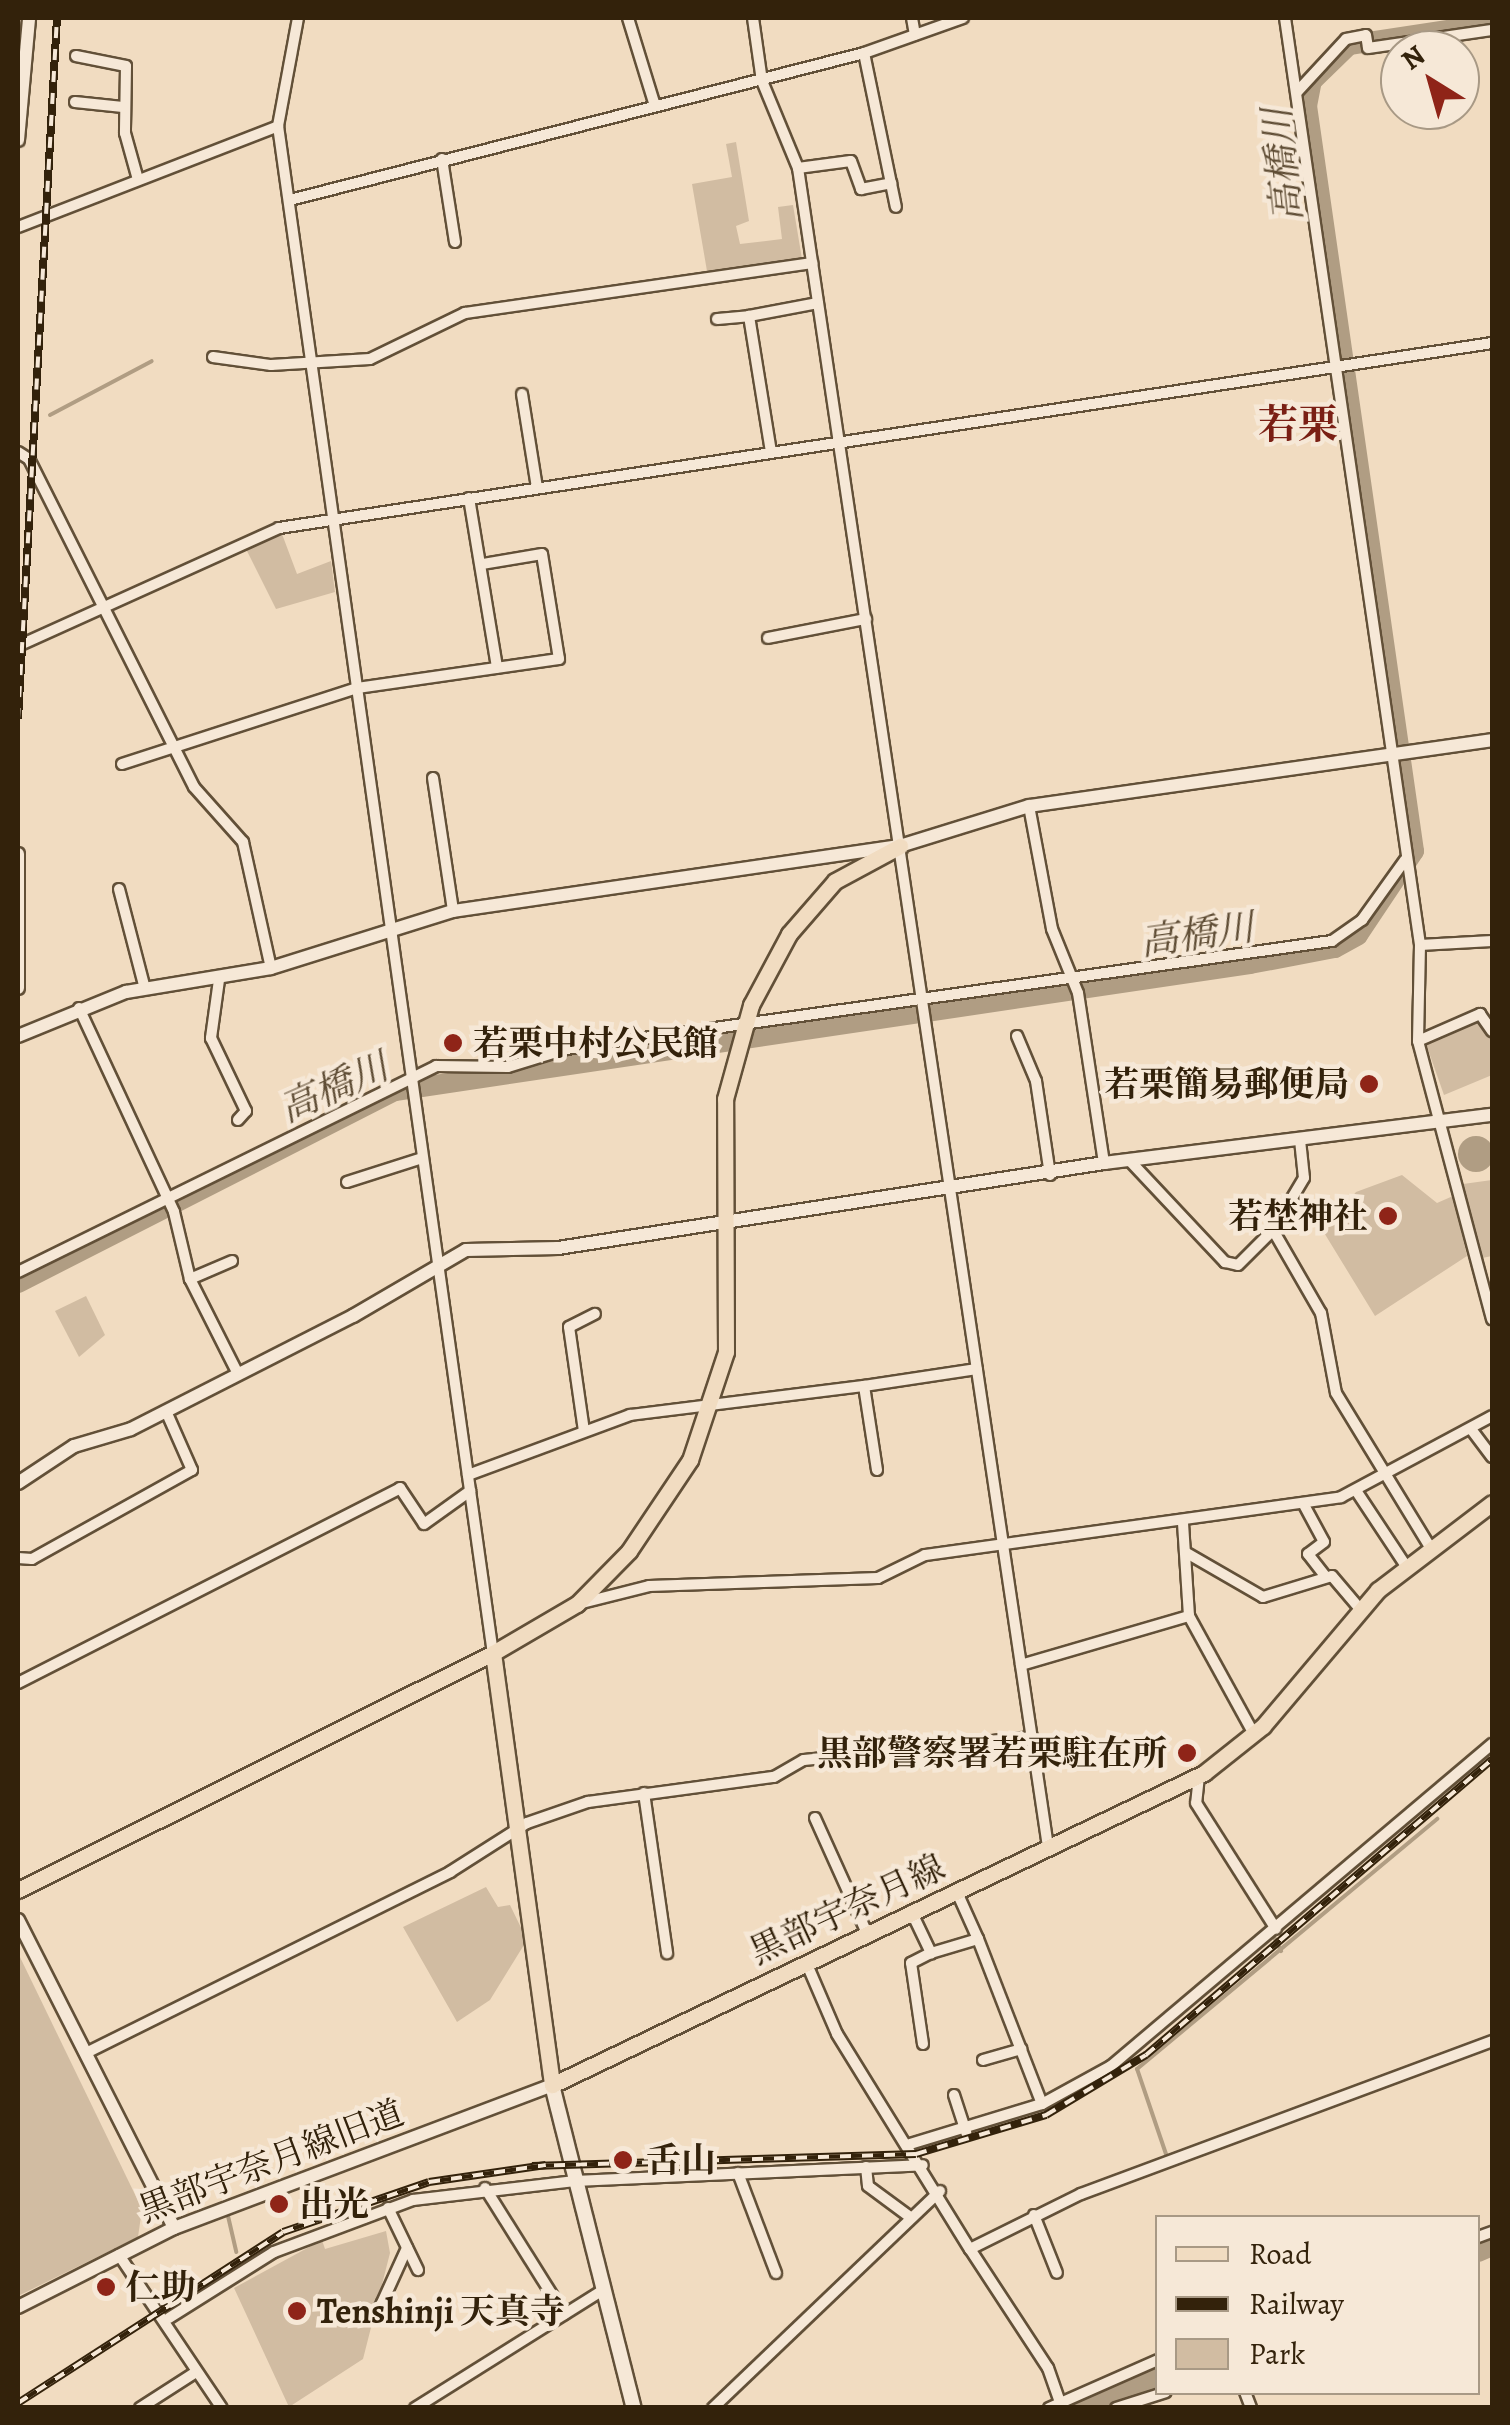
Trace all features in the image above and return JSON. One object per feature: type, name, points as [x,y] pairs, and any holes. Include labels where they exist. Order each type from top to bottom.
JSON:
[{"type":"main road","points":[[18,1890],[493,1653],[577,1604],[659,1511],[714,1405],[726,1352],[726,1099],[744,1024],[769,965],[812,906],[835,880],[900,846]]},
{"type":"main road","name":"黒部宇奈月線","points":[[552,2084],[1199,1776],[1254,1734],[1360,1609],[1406,1566],[1492,1504]]},
{"type":"main road","points":[[493,1653],[552,2084],[635,2407]]},
{"type":"street","points":[[18,140],[28,18]]},
{"type":"street","points":[[298,18],[278,126],[493,1653]]},
{"type":"street","points":[[628,18],[655,106]]},
{"type":"street","points":[[752,18],[762,80],[798,168],[1048,1847]]},
{"type":"street","points":[[912,18],[916,35]]},
{"type":"street","points":[[290,200],[864,54],[963,18]]},
{"type":"street","points":[[1285,18],[1420,945],[1418,1041],[1444,1122],[1492,1319]]},
{"type":"street","points":[[1297,92],[1346,39],[1366,36],[1368,48],[1492,30]]},
{"type":"street","points":[[864,54],[896,207]]},
{"type":"street","points":[[76,56],[126,66],[123,108],[137,176]]},
{"type":"street","points":[[75,102],[123,108]]},
{"type":"street","points":[[18,227],[137,176],[278,126]]},
{"type":"street","points":[[442,159],[455,242]]},
{"type":"street","points":[[798,168],[851,161],[861,189],[890,183]]},
{"type":"street","points":[[213,357],[312,362],[406,349],[464,313],[812,263]]},
{"type":"street","points":[[717,320],[818,303]]},
{"type":"street","points":[[749,316],[771,452]]},
{"type":"street","points":[[18,646],[248,536],[331,518],[1492,343]]},
{"type":"street","points":[[522,394],[536,488]]},
{"type":"street","points":[[18,452],[30,459],[194,787],[243,842],[271,968]]},
{"type":"street","points":[[469,498],[497,668]]},
{"type":"street","points":[[122,764],[357,688],[559,659],[542,554],[482,564]]},
{"type":"street","points":[[768,638],[866,619]]},
{"type":"street","points":[[18,1036],[79,1008],[144,989],[219,980],[271,968],[392,923],[453,910],[900,846],[1029,806],[1492,740]]},
{"type":"street","points":[[432,778],[453,910]]},
{"type":"street","points":[[1029,806],[1052,929],[1072,977],[1104,1162]]},
{"type":"street","points":[[18,854],[18,988]]},
{"type":"street","points":[[18,1272],[410,1077],[456,1062],[508,1067],[744,1024],[1332,941],[1362,920],[1405,860]]},
{"type":"street","points":[[119,889],[144,989]]},
{"type":"street","points":[[1420,945],[1492,941]]},
{"type":"street","points":[[219,980],[211,1038],[246,1110],[238,1120]]},
{"type":"street","points":[[79,1008],[167,1197],[190,1279],[238,1374]]},
{"type":"street","points":[[1418,1041],[1480,1014],[1492,1030]]},
{"type":"street","points":[[1016,1036],[1036,1080],[1050,1176]]},
{"type":"street","points":[[18,1483],[74,1446],[166,1411],[438,1264],[492,1245],[558,1248],[950,1192],[1050,1176],[1104,1162],[1492,1115]]},
{"type":"street","points":[[1130,1161],[1225,1262],[1238,1264],[1273,1230],[1304,1178],[1300,1140]]},
{"type":"street","points":[[347,1182],[422,1158]]},
{"type":"street","points":[[1273,1230],[1321,1313],[1336,1392],[1430,1547]]},
{"type":"street","points":[[190,1279],[232,1261]]},
{"type":"street","points":[[584,1432],[568,1327],[595,1314]]},
{"type":"street","points":[[468,1475],[584,1432],[714,1405],[977,1368]]},
{"type":"street","points":[[864,1386],[877,1470]]},
{"type":"street","points":[[18,1558],[32,1559],[192,1470],[166,1411]]},
{"type":"street","points":[[577,1604],[648,1586],[878,1578],[925,1554],[1183,1522],[1357,1492],[1492,1416]]},
{"type":"street","points":[[1471,1428],[1492,1457]]},
{"type":"street","points":[[18,1683],[400,1488],[424,1524],[470,1492]]},
{"type":"street","points":[[1357,1492],[1406,1566]]},
{"type":"street","points":[[1303,1503],[1324,1542],[1308,1554],[1360,1609]]},
{"type":"street","points":[[1183,1522],[1189,1616],[1254,1734]]},
{"type":"street","points":[[1185,1552],[1262,1597],[1326,1577]]},
{"type":"street","points":[[1021,1665],[1189,1616]]},
{"type":"street","points":[[86,2053],[518,1835],[526,1823],[588,1802],[774,1777],[804,1760],[1032,1737]]},
{"type":"street","points":[[910,2144],[966,2133],[1042,2104],[1111,2066],[1492,1744]]},
{"type":"street","points":[[1199,1776],[1196,1803],[1276,1929]]},
{"type":"street","points":[[644,1793],[668,1953]]},
{"type":"street","points":[[815,1818],[867,1933]]},
{"type":"street","points":[[956,1890],[1042,2104]]},
{"type":"street","points":[[912,1911],[931,1952]]},
{"type":"street","points":[[18,1920],[174,2228]]},
{"type":"street","points":[[923,2044],[911,1963],[931,1952],[978,1938]]},
{"type":"street","points":[[806,1962],[838,2034],[940,2191],[1057,2406],[1155,2361]]},
{"type":"street","points":[[970,2249],[1034,2215],[1492,2041]]},
{"type":"street","points":[[983,2060],[1020,2049]]},
{"type":"street","name":"黒部宇奈月線旧道","points":[[18,2307],[174,2228],[552,2084]]},
{"type":"street","points":[[954,2095],[966,2133]]},
{"type":"street","points":[[169,2318],[274,2252],[388,2208],[485,2188],[923,2165]]},
{"type":"street","points":[[866,2168],[868,2186],[910,2217]]},
{"type":"street","points":[[738,2173],[776,2273]]},
{"type":"street","points":[[485,2188],[564,2314]]},
{"type":"street","points":[[712,2408],[940,2191]]},
{"type":"street","points":[[388,2208],[418,2270]]},
{"type":"street","points":[[1034,2215],[1056,2273]]},
{"type":"street","points":[[376,2316],[407,2248]]},
{"type":"street","points":[[119,2255],[169,2318],[196,2372],[222,2408]]},
{"type":"street","points":[[415,2408],[603,2290]]},
{"type":"street","points":[[382,2302],[402,2317]]},
{"type":"street","points":[[140,2408],[196,2372]]},
{"type":"street","points":[[1116,2408],[1157,2395]]},
{"type":"green space","points":[[736,142],[749,221],[736,226],[740,244],[782,239],[778,207],[793,205],[802,259],[707,271],[692,184],[732,177],[726,144]]},
{"type":"green space","points":[[282,534],[297,574],[331,561],[335,592],[276,609],[245,547]]},
{"type":"green space","points":[[1479,1020],[1492,1038],[1492,1075],[1444,1095],[1426,1044]]},
{"type":"green space","points":[[1402,1175],[1437,1203],[1453,1196],[1467,1256],[1375,1316],[1323,1231],[1356,1192]]},
{"type":"green space","points":[[1492,1180],[1492,1256],[1482,1258],[1463,1184]]},
{"type":"green space","points":[[86,1296],[105,1335],[79,1357],[55,1311]]},
{"type":"green space","points":[[486,1887],[498,1907],[510,1905],[527,1940],[490,2000],[457,2022],[403,1927]]},
{"type":"green space","points":[[18,1953],[142,2209],[138,2237],[18,2296]]},
{"type":"green space","points":[[386,2231],[390,2253],[363,2359],[289,2407],[234,2288],[322,2240],[325,2249]]},
{"type":"shaded area","points":[[1476,1136],[1489,1141],[1494,1154],[1489,1167],[1476,1172],[1463,1167],[1458,1154],[1463,1141]]},
{"type":"waterway","name":"高橋川","points":[[18,1283],[395,1091],[1250,964],[1335,948],[1358,935],[1414,851],[1307,106],[1312,81],[1349,45],[1492,23]]},
{"type":"waterway","points":[[50,415],[152,361]]},
{"type":"waterway","points":[[1167,2157],[1137,2069],[1437,1819]]},
{"type":"waterway","points":[[1273,1935],[1281,1951]]},
{"type":"waterway","points":[[228,2216],[236,2252]]},
{"type":"waterway","points":[[1480,2251],[1492,2246]]},
{"type":"waterway","points":[[1083,2408],[1155,2378]]},
{"type":"railway","points":[[18,719],[57,18]]},
{"type":"railway","points":[[532,2166],[916,2154],[1046,2115],[1146,2055],[1492,1759]]},
{"type":"railway","points":[[18,2403],[283,2232],[429,2182],[546,2165]]},
{"type":"place","name":"若栗中村公民館","points":[[453,1043]]},
{"type":"place","name":"若栗簡易郵便局","points":[[1369,1084]]},
{"type":"place","name":"若埜神社","points":[[1388,1216]]},
{"type":"place","name":"黒部警察署若栗駐在所","points":[[1187,1753]]},
{"type":"place","name":"舌山","points":[[623,2160]]},
{"type":"place","name":"出光","points":[[279,2204]]},
{"type":"place","name":"仁助","points":[[106,2287]]},
{"type":"place","name":"Tenshinji 天真寺","points":[[297,2311]]},
{"type":"district","name":"若栗","points":[[1298,425]]}]
